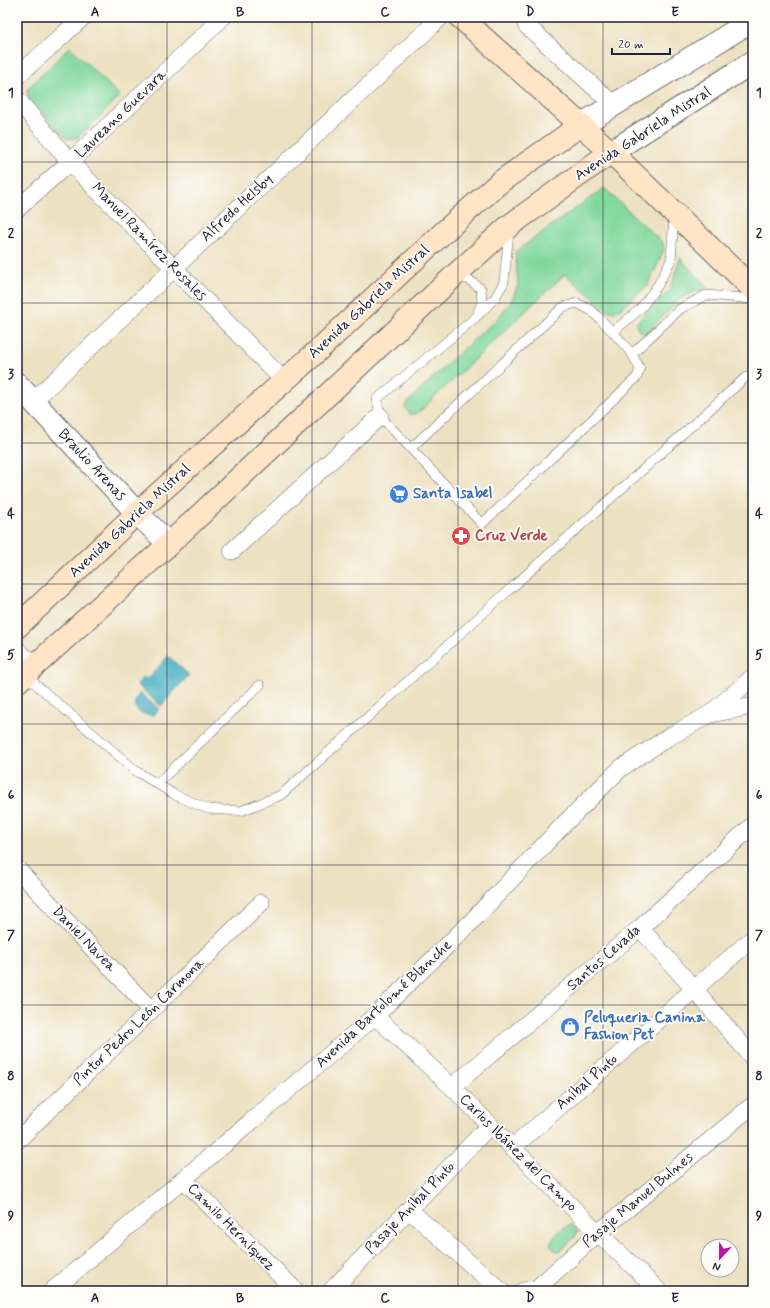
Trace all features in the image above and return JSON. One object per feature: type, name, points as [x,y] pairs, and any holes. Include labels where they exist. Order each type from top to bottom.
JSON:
[{"type":"main road","points":[[460,17],[611,152],[753,289]]},
{"type":"main road","name":"Avenida Gabriela Mistral","points":[[17,627],[137,513],[500,182],[581,125]]},
{"type":"main road","name":"Avenida Gabriela Mistral","points":[[27,673],[169,544],[509,226],[611,152]]},
{"type":"street","points":[[17,76],[83,17]]},
{"type":"street","name":"Laureano Guevara","points":[[17,209],[70,162],[223,17]]},
{"type":"street","name":"Alfredo Helsby","points":[[33,400],[441,17]]},
{"type":"street","name":"Avenida Gabriela Mistral","points":[[581,125],[753,19]]},
{"type":"street","points":[[526,25],[614,105]]},
{"type":"street","name":"Avenida Gabriela Mistral","points":[[611,152],[753,62]]},
{"type":"street","name":"Manuel Ramírez Rosales","points":[[17,99],[70,162],[284,380]]},
{"type":"street","name":"Braulio Arenas","points":[[17,384],[137,513],[169,544]]},
{"type":"street","points":[[232,551],[380,416]]},
{"type":"street","points":[[17,649],[28,659],[27,673]]},
{"type":"street","name":"Avenida Bartolomé Blanche","points":[[52,1291],[66,1285],[183,1180],[375,1016],[470,923],[564,824],[621,768],[667,738],[710,714],[753,677]]},
{"type":"street","name":"Avenida Bartolomé Blanche","points":[[710,714],[753,706]]},
{"type":"street","name":"Santos Cevada","points":[[452,1087],[640,928],[753,825]]},
{"type":"street","name":"Daniel Navea","points":[[17,869],[152,1010]]},
{"type":"street","name":"Pintor Pedro León Carmona","points":[[17,1140],[261,903]]},
{"type":"street","points":[[640,928],[753,1058]]},
{"type":"street","name":"Aníbal Pinto","points":[[512,1148],[753,938]]},
{"type":"street","name":"Carlos Ibáñez del Campo","points":[[375,1016],[452,1087],[598,1233],[659,1291]]},
{"type":"street","name":"Pasaje Manuel Bulnes","points":[[523,1291],[534,1290],[598,1233],[753,1105]]},
{"type":"street","name":"Pasaje Aníbal Pinto","points":[[331,1291],[490,1125]]},
{"type":"street","name":"Camilo Herníquez","points":[[183,1180],[296,1291]]},
{"type":"street","points":[[408,1210],[501,1291]]},
{"type":"lane","points":[[613,332],[641,308],[662,279],[671,260],[674,213]]},
{"type":"lane","points":[[411,448],[562,307],[577,303],[592,311],[632,354],[640,369],[637,377],[482,524],[380,416],[377,399],[475,318],[495,298],[504,282],[509,226]]},
{"type":"lane","points":[[454,276],[468,279],[481,289],[482,302],[475,318]]},
{"type":"lane","points":[[632,354],[680,309],[706,295],[753,298]]},
{"type":"lane","points":[[27,673],[136,771],[175,795],[208,809],[241,811],[281,796],[746,378]]},
{"type":"lane","points":[[157,784],[260,685]]},
{"type":"green space","points":[[70,47],[120,96],[79,137],[67,139],[29,100],[27,89]]},
{"type":"green space","points":[[604,188],[663,243],[664,249],[648,285],[621,308],[614,312],[609,311],[565,274],[421,410],[416,414],[410,414],[405,407],[408,402],[497,319],[510,303],[518,285],[515,252]]},
{"type":"green space","points":[[680,258],[708,288],[694,292],[680,299],[649,331],[643,333],[638,330],[636,324],[670,290]]},
{"type":"green space","points":[[571,1225],[578,1231],[575,1237],[560,1251],[554,1250],[550,1243],[556,1234],[562,1229]]},
{"type":"water","points":[[168,656],[189,675],[161,706],[137,685],[143,677],[147,680]]},
{"type":"water","points":[[140,693],[159,709],[154,715],[143,714],[136,709],[136,698]]},
{"type":"place","name":"Santa Isabel","points":[[399,494]]},
{"type":"place","name":"Cruz Verde","points":[[461,536]]},
{"type":"place","name":"Peluqueria Canina Fashion Pet","points":[[570,1027]]}]
